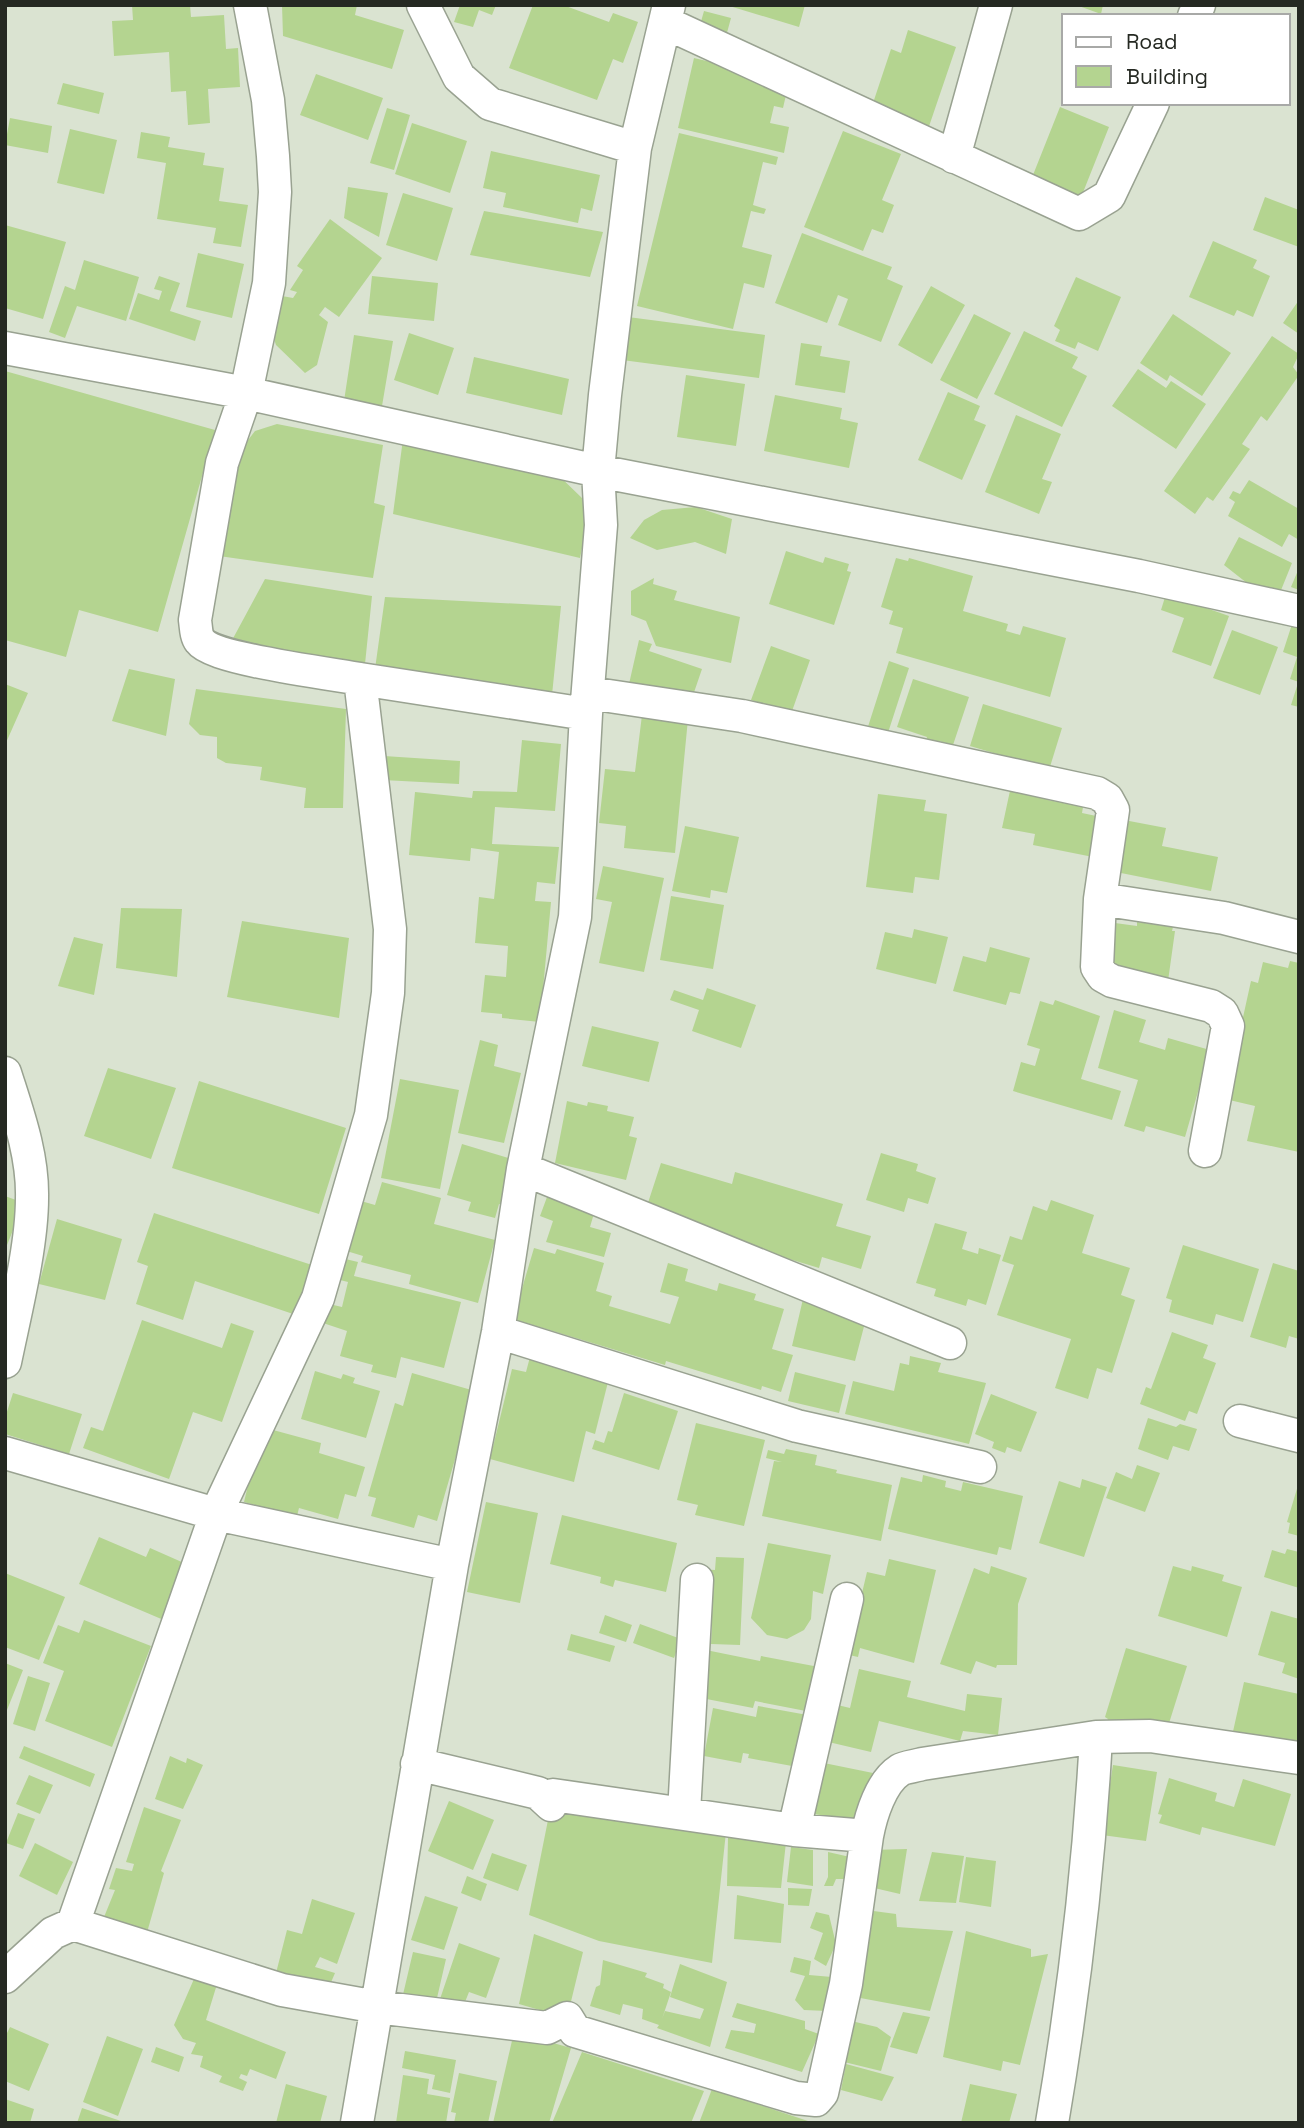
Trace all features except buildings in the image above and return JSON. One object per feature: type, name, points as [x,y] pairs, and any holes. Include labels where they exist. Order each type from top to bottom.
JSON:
[{"type":"street","points":[[250,5],[268,100],[275,192],[269,283],[246,393],[222,463],[195,620],[199,641],[220,653],[360,679],[587,704],[742,716],[1097,793],[1107,799],[1113,810],[1100,899],[1097,967],[1103,976],[1112,981],[1210,1006],[1222,1013],[1228,1026],[1205,1151]]},
{"type":"street","points":[[423,5],[458,77],[490,104],[635,148]]},
{"type":"street","points":[[954,157],[996,5]]},
{"type":"street","points":[[356,2123],[452,1566],[498,1332],[523,1169],[575,918],[587,704],[601,525],[598,471],[605,395],[635,148],[668,14],[954,157],[1079,214],[1109,196],[1152,105]]},
{"type":"street","points":[[6,349],[246,393],[598,471],[1139,576],[1299,611]]},
{"type":"street","points":[[73,1924],[216,1514],[318,1297],[371,1115],[388,993],[390,929],[360,679]]},
{"type":"street","points":[[1100,899],[1224,918],[1299,937]]},
{"type":"street","points":[[5,1073],[27,1145],[33,1199],[20,1290],[5,1362]]},
{"type":"street","points":[[523,1169],[950,1343]]},
{"type":"street","points":[[498,1332],[797,1426],[980,1467]]},
{"type":"street","points":[[1240,1420],[1299,1436]]},
{"type":"street","points":[[5,1453],[216,1514],[452,1566]]},
{"type":"street","points":[[684,1813],[696,1580]]},
{"type":"street","points":[[794,1830],[848,1599]]},
{"type":"street","points":[[5,1977],[53,1933],[73,1924],[282,1990],[377,2007],[547,2028],[567,2018],[575,2031],[796,2098],[816,2100],[822,2093],[846,1984],[872,1813],[900,1770],[922,1764],[1096,1737],[1150,1736],[1299,1758]]},
{"type":"street","points":[[1052,2123],[1070,2014],[1090,1844],[1096,1737]]},
{"type":"street","points":[[417,1764],[538,1793],[551,1805],[553,1795],[794,1830],[867,1836]]}]
